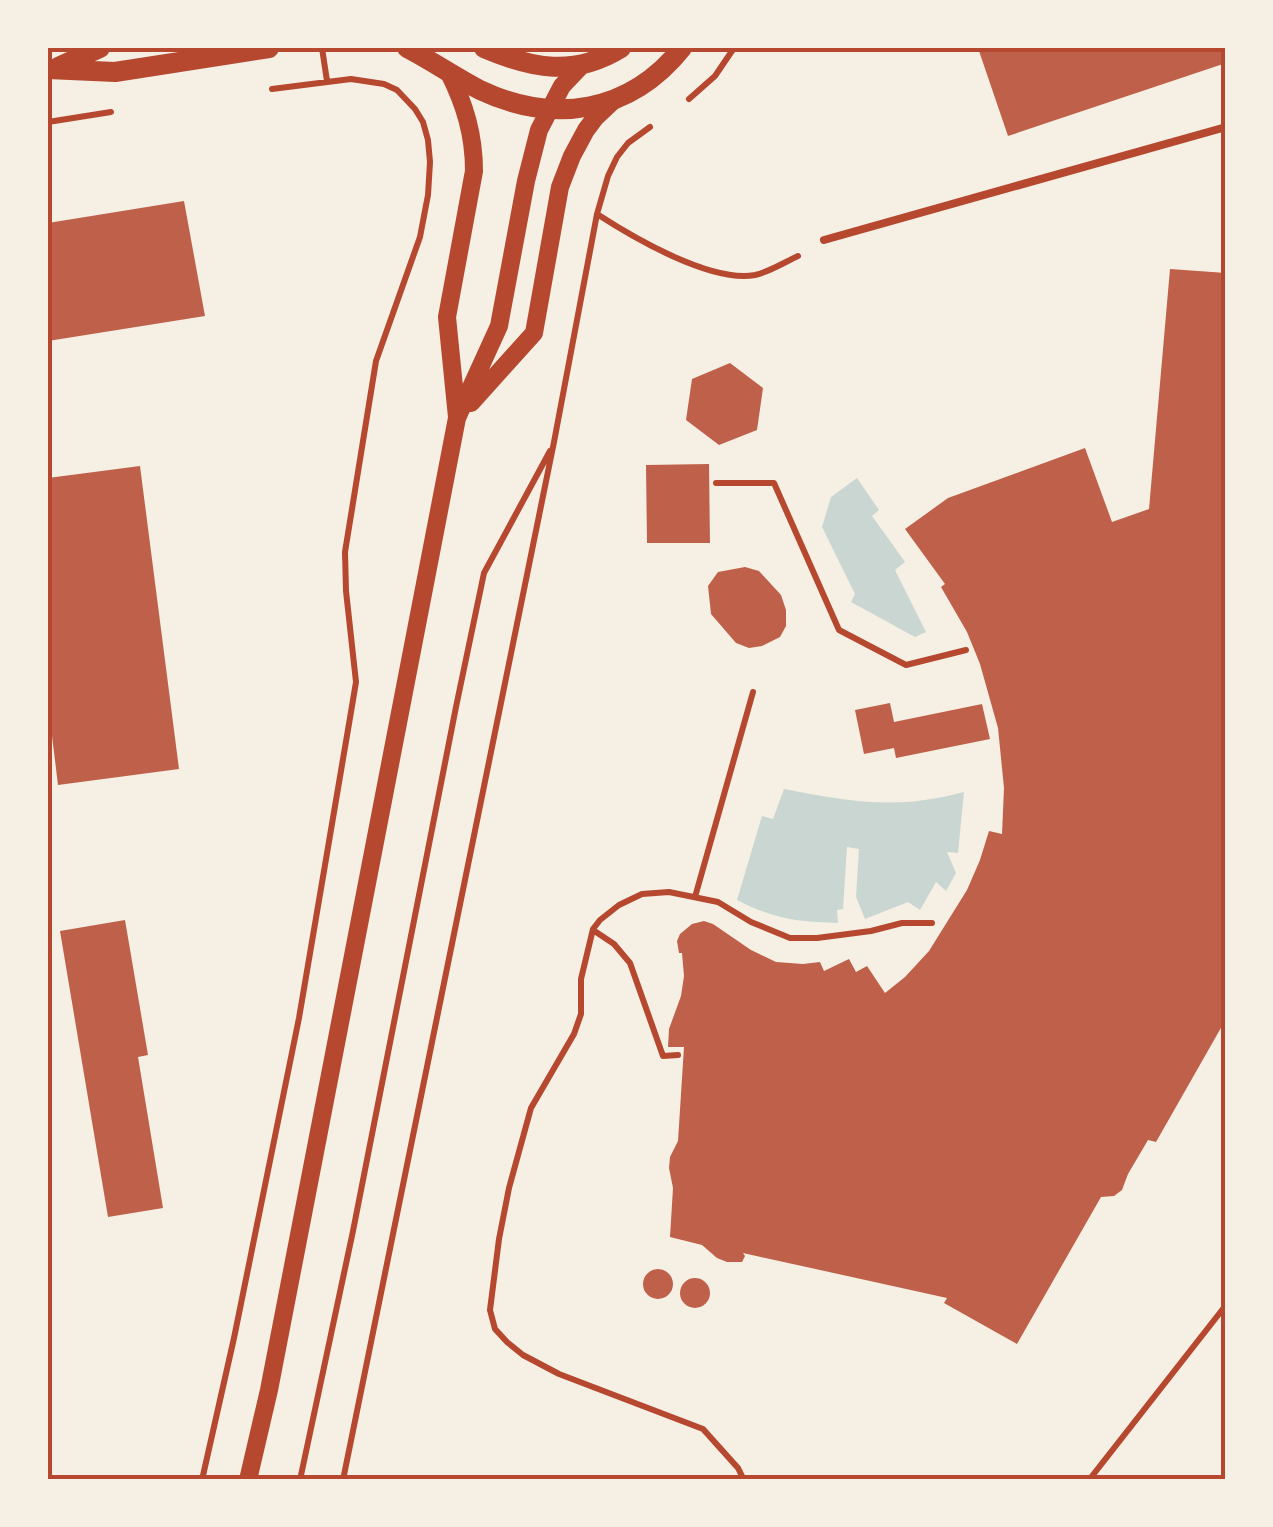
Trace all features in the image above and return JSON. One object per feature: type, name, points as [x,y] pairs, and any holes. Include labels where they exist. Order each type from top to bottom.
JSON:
[{"type":"main road","points":[[52,68],[100,48]]},
{"type":"main road","points":[[52,68],[114,72],[269,48]]},
{"type":"main road","points":[[484,48],[550,68],[581,66],[602,60],[621,48]]},
{"type":"main road","points":[[411,49],[449,73],[502,98],[536,107],[566,109],[614,101],[645,83],[682,48]]},
{"type":"street","points":[[248,1480],[458,418],[500,326],[539,130],[562,86],[581,66]]},
{"type":"street","points":[[449,73],[461,96],[474,150],[474,171],[448,317],[458,418]]},
{"type":"street","points":[[458,418],[534,333],[560,187],[586,130],[614,101]]},
{"type":"lane","points":[[824,240],[1226,127]]},
{"type":"path","points":[[322,48],[327,81]]},
{"type":"path","points":[[202,1480],[299,1018],[356,682],[344,552],[376,361],[420,237],[430,162],[423,122],[397,90],[384,84],[368,80],[327,81],[269,89]]},
{"type":"path","points":[[48,122],[120,111]]},
{"type":"path","points":[[344,1480],[602,196]]},
{"type":"path","points":[[597,214],[644,242],[716,272],[754,275],[810,252],[824,240]]},
{"type":"path","points":[[300,1480],[484,573],[554,442]]},
{"type":"path","points":[[716,483],[774,483],[840,630],[906,665],[966,650]]},
{"type":"path","points":[[695,897],[753,692]]},
{"type":"path","points":[[744,1480],[703,1429],[559,1374],[523,1356],[495,1329],[490,1310],[493,1279],[509,1188],[531,1108],[578,1024],[581,978],[593,930],[619,905],[642,894],[670,892],[718,902],[751,922],[790,938],[817,938],[902,923],[932,923]]},
{"type":"path","points":[[593,930],[614,944],[630,963],[662,1056],[678,1055]]},
{"type":"path","points":[[1089,1480],[1226,1305]]},
{"type":"shaded area","points":[[857,478],[879,510],[872,516],[905,562],[895,570],[926,632],[915,637],[851,602],[855,594],[822,527],[831,497]]},
{"type":"shaded area","points":[[784,789],[874,802],[917,801],[964,792],[958,853],[947,852],[956,873],[946,891],[936,882],[920,910],[908,902],[865,919],[856,897],[859,849],[847,847],[843,909],[837,910],[838,923],[786,918],[737,900],[762,816],[773,819]]},
{"type":"building","points":[[978,48],[1226,48],[1226,63],[1008,136]]},
{"type":"building","points":[[184,201],[205,316],[48,341],[48,223]]},
{"type":"building","points":[[1170,269],[1226,273],[1226,1019],[1156,1142],[1148,1140],[1122,1190],[1114,1196],[1101,1197],[1017,1344],[944,1303],[947,1298],[743,1253],[742,1262],[727,1262],[702,1245],[670,1237],[673,1188],[669,1168],[678,1141],[684,1047],[668,1047],[684,976],[677,941],[680,934],[692,924],[704,921],[776,962],[820,962],[824,971],[849,959],[856,972],[867,966],[885,993],[929,951],[967,890],[989,831],[1002,834],[1004,788],[998,728],[980,664],[941,587],[945,584],[905,529],[948,498],[1085,448],[1112,522],[1149,509]]},
{"type":"building","points":[[730,363],[763,388],[757,430],[719,445],[686,420],[692,379]]},
{"type":"building","points":[[709,464],[710,543],[647,543],[646,465]]},
{"type":"building","points":[[140,466],[179,769],[58,785],[48,703],[48,478]]},
{"type":"building","points":[[745,567],[759,571],[781,595],[786,610],[786,626],[780,637],[749,648],[736,643],[711,614],[708,586],[718,572]]},
{"type":"building","points":[[890,703],[894,722],[982,704],[990,739],[896,758],[894,748],[864,754],[855,710]]},
{"type":"building","points":[[125,920],[148,1055],[138,1057],[163,1208],[108,1217],[60,931]]},
{"type":"building","points":[[658,1269],[669,1273],[673,1284],[669,1295],[658,1299],[647,1295],[643,1284],[647,1273]]},
{"type":"building","points":[[695,1278],[706,1282],[710,1293],[706,1304],[695,1308],[684,1304],[680,1293],[684,1282]]}]
